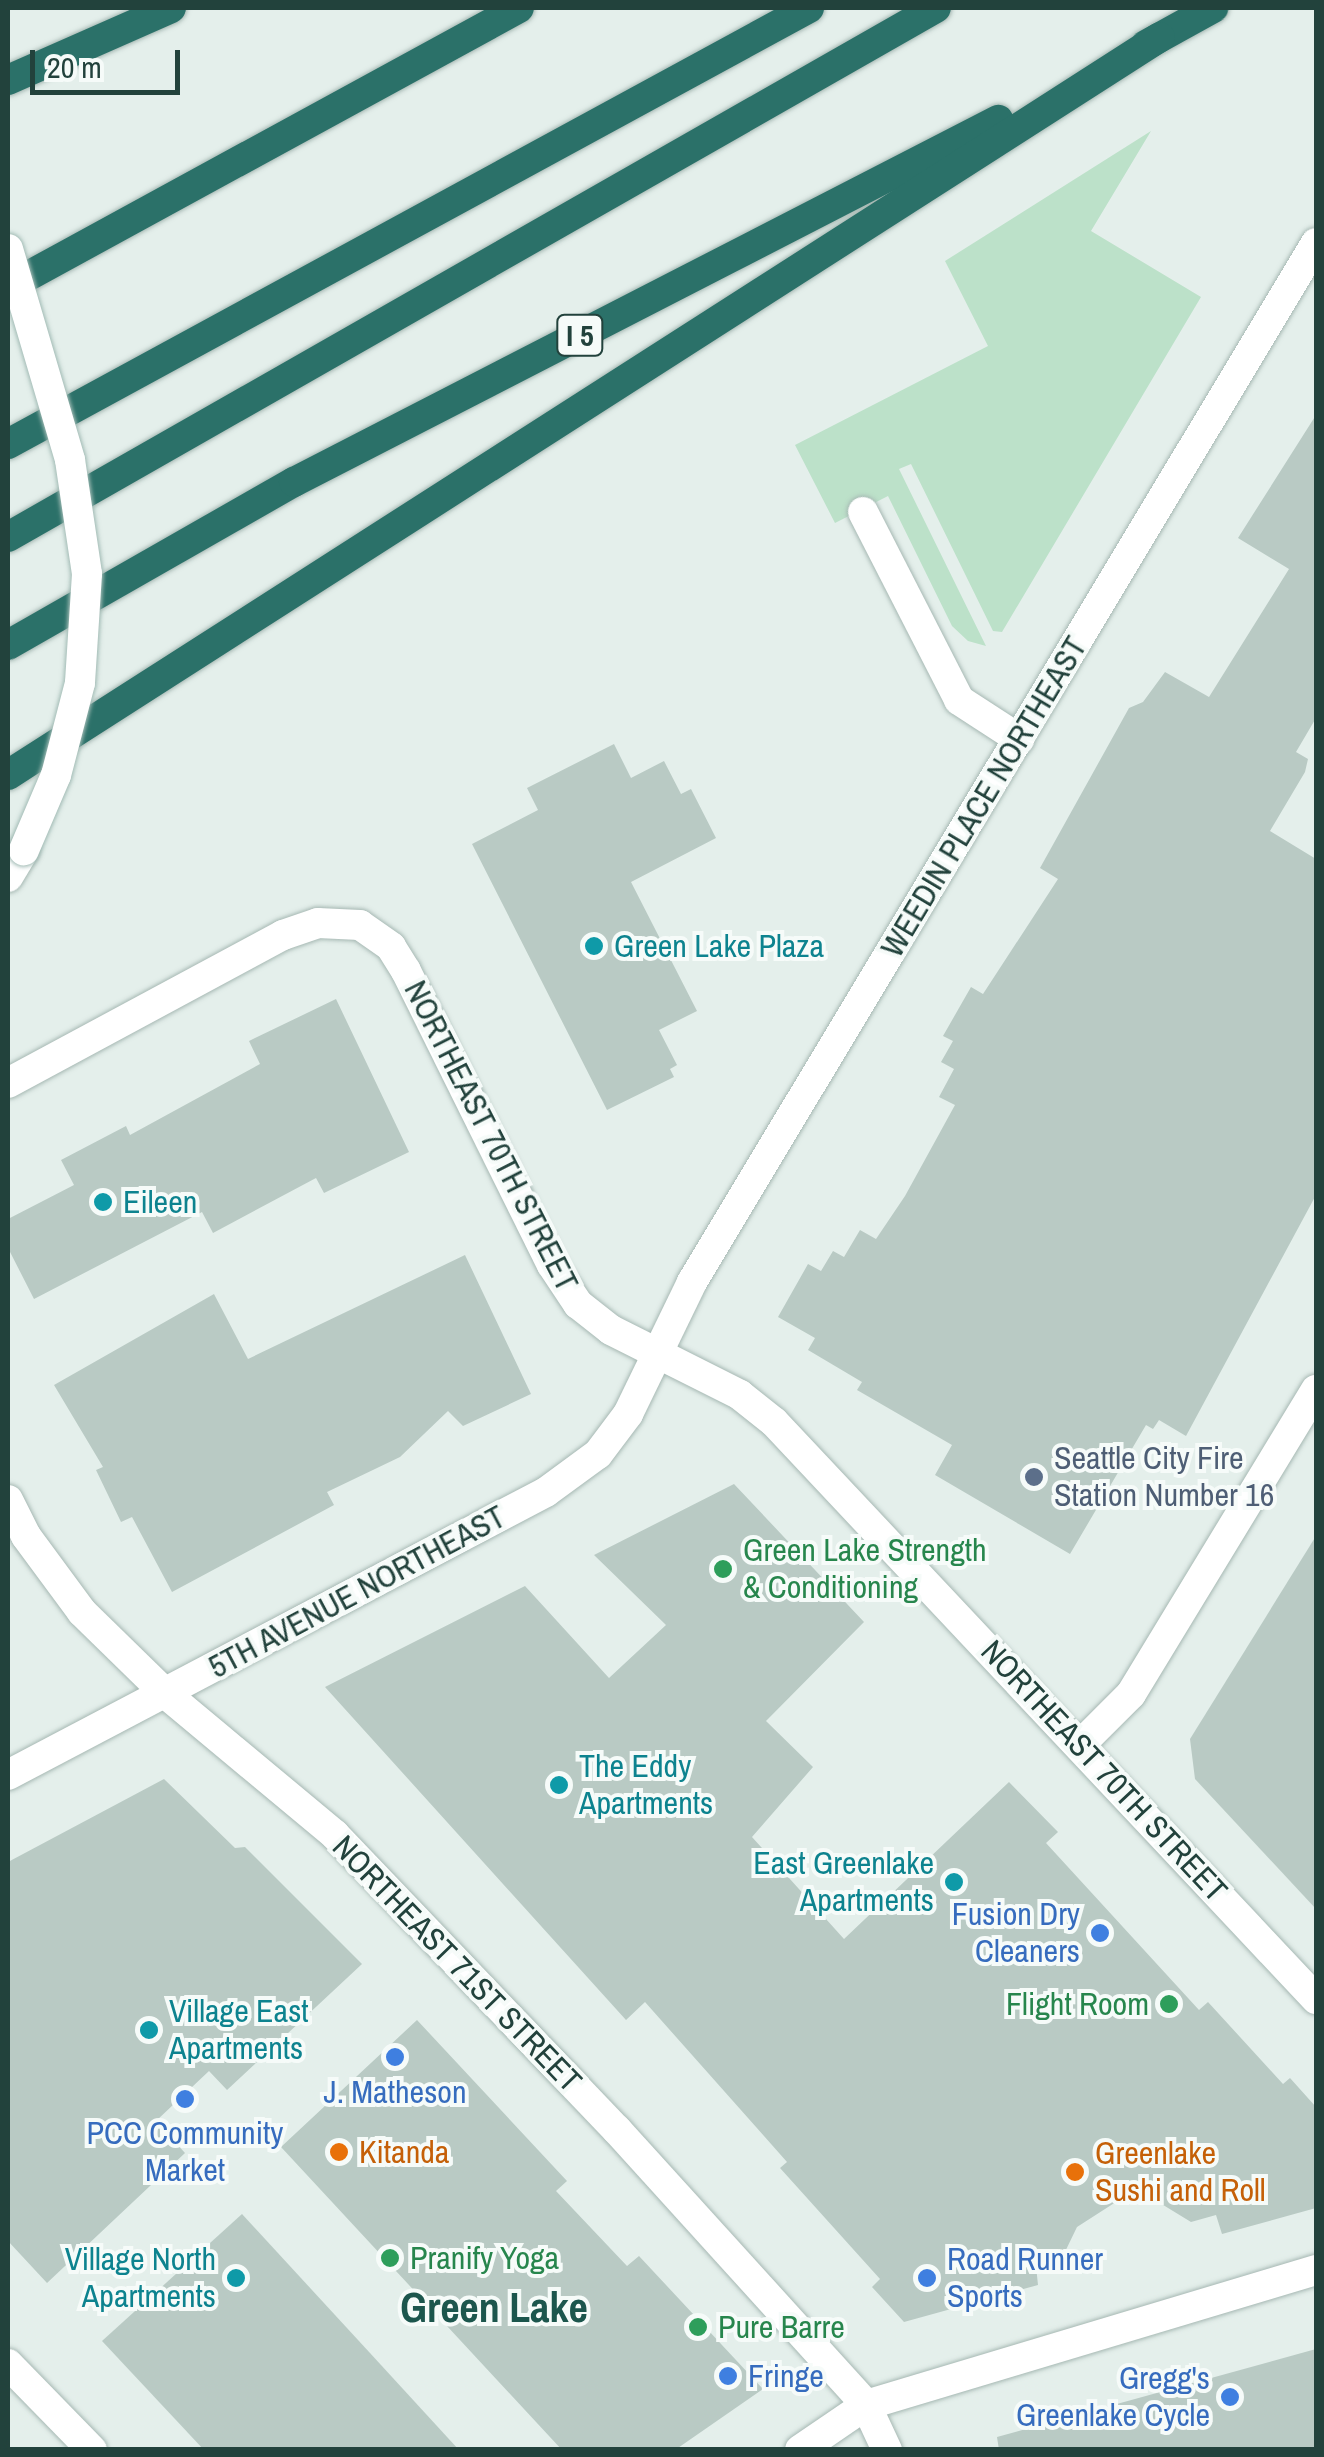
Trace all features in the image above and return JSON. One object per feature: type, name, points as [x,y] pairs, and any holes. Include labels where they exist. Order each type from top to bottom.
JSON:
[{"type":"highway","points":[[8,80],[171,8]]},
{"type":"highway","points":[[8,287],[519,8]]},
{"type":"highway","points":[[8,444],[810,8]]},
{"type":"highway","points":[[8,537],[936,8]]},
{"type":"highway","name":"I 5","points":[[8,645],[294,482],[1213,8]]},
{"type":"highway","points":[[8,775],[1160,37]]},
{"type":"street","name":"WEEDIN PLACE NORTHEAST","points":[[658,1356],[692,1282],[1316,243]]},
{"type":"street","points":[[8,249],[66,442],[87,574],[80,683],[56,775],[8,877]]},
{"type":"street","points":[[863,512],[959,700],[1019,739]]},
{"type":"street","name":"NORTHEAST 70TH STREET","points":[[8,1083],[283,934],[318,923],[360,925],[398,959],[552,1265],[578,1304],[658,1356],[740,1395],[774,1422],[1316,1999]]},
{"type":"street","name":"5TH AVENUE NORTHEAST","points":[[8,1775],[546,1492],[598,1454],[658,1356]]},
{"type":"street","points":[[1080,1744],[1131,1694],[1316,1390]]},
{"type":"street","name":"NORTHEAST 71ST STREET","points":[[8,1500],[26,1536],[82,1612],[166,1694],[335,1835],[617,2130],[866,2405],[887,2450]]},
{"type":"street","points":[[800,2450],[866,2405],[1316,2270]]},
{"type":"street","points":[[8,2364],[92,2450]]},
{"type":"green space","points":[[1151,131],[1091,231],[1201,297],[1002,632],[993,631],[911,464],[899,469],[986,646],[968,641],[952,626],[888,496],[835,523],[795,445],[988,346],[945,261]]},
{"type":"building","points":[[1316,415],[1316,718],[1296,752],[1308,759],[1305,772],[1270,831],[1316,859],[1316,1195],[1186,1436],[1159,1420],[1153,1429],[1146,1425],[1070,1554],[935,1475],[952,1445],[857,1390],[862,1382],[808,1350],[815,1338],[778,1317],[808,1264],[821,1271],[833,1251],[844,1257],[860,1230],[876,1239],[905,1196],[955,1105],[939,1097],[954,1069],[941,1062],[953,1041],[943,1036],[971,987],[983,994],[1058,879],[1040,868],[1129,708],[1143,702],[1165,672],[1209,697],[1289,569],[1238,538]]},
{"type":"building","name":"Green Lake Plaza","points":[[614,744],[631,778],[664,761],[681,794],[691,789],[716,838],[631,882],[697,1011],[659,1030],[677,1065],[670,1069],[674,1077],[607,1110],[472,844],[538,810],[527,788]]},
{"type":"building","points":[[336,999],[409,1152],[324,1193],[316,1178],[213,1233],[202,1212],[34,1299],[8,1248],[8,1219],[74,1185],[61,1160],[126,1126],[130,1135],[260,1064],[249,1041]]},
{"type":"building","points":[[465,1255],[531,1394],[463,1426],[448,1411],[400,1457],[327,1492],[334,1505],[172,1592],[132,1517],[121,1522],[96,1470],[103,1467],[54,1385],[214,1294],[248,1359]]},
{"type":"building","points":[[734,1484],[864,1622],[766,1721],[813,1767],[752,1837],[844,1939],[1009,1782],[1058,1832],[1046,1843],[1199,2010],[1208,2002],[1283,2084],[1290,2078],[1316,2107],[1316,2208],[1222,2234],[1216,2215],[1191,2222],[1155,2200],[1119,2200],[1077,2227],[1062,2258],[1036,2266],[1038,2285],[904,2322],[872,2287],[880,2279],[780,2168],[787,2162],[645,2002],[626,2020],[325,1687],[525,1586],[609,1678],[666,1625],[594,1555]]},
{"type":"building","points":[[1316,1536],[1316,1909],[1195,1779],[1190,1739]]},
{"type":"building","name":"Village East Apartments","points":[[164,1779],[235,1848],[245,1847],[362,1964],[227,2090],[209,2071],[156,2121],[185,2153],[47,2283],[8,2241],[8,1862]]},
{"type":"building","points":[[417,2020],[567,2181],[556,2191],[627,2266],[639,2256],[763,2389],[675,2450],[562,2450],[281,2147]]},
{"type":"building","name":"Village North Apartments","points":[[242,2214],[459,2450],[204,2450],[102,2341]]},
{"type":"building","name":"Gregg's Greenlake Cycle","points":[[1316,2349],[1316,2450],[999,2450],[997,2437]]},
{"type":"place","name":"Green Lake Plaza","points":[[594,946]]},
{"type":"place","name":"Eileen","points":[[103,1202]]},
{"type":"place","name":"Seattle City Fire Station Number 16","points":[[1034,1477]]},
{"type":"place","name":"Green Lake Strength & Conditioning","points":[[723,1569]]},
{"type":"place","name":"The Eddy Apartments","points":[[559,1785]]},
{"type":"place","name":"East Greenlake Apartments","points":[[954,1882]]},
{"type":"place","name":"Fusion Dry Cleaners","points":[[1100,1933]]},
{"type":"place","name":"Flight Room","points":[[1169,2004]]},
{"type":"place","name":"Village East Apartments","points":[[149,2030]]},
{"type":"place","name":"J. Matheson","points":[[395,2057]]},
{"type":"place","name":"PCC Community Market","points":[[185,2099]]},
{"type":"place","name":"Kitanda","points":[[339,2152]]},
{"type":"place","name":"Greenlake Sushi and Roll","points":[[1075,2172]]},
{"type":"place","name":"Pranify Yoga","points":[[390,2258]]},
{"type":"place","name":"Village North Apartments","points":[[236,2278]]},
{"type":"place","name":"Road Runner Sports","points":[[927,2278]]},
{"type":"place","name":"Pure Barre","points":[[698,2327]]},
{"type":"place","name":"Fringe","points":[[728,2376]]},
{"type":"place","name":"Gregg's Greenlake Cycle","points":[[1230,2397]]},
{"type":"district","name":"Green Lake","points":[[494,2307]]}]
